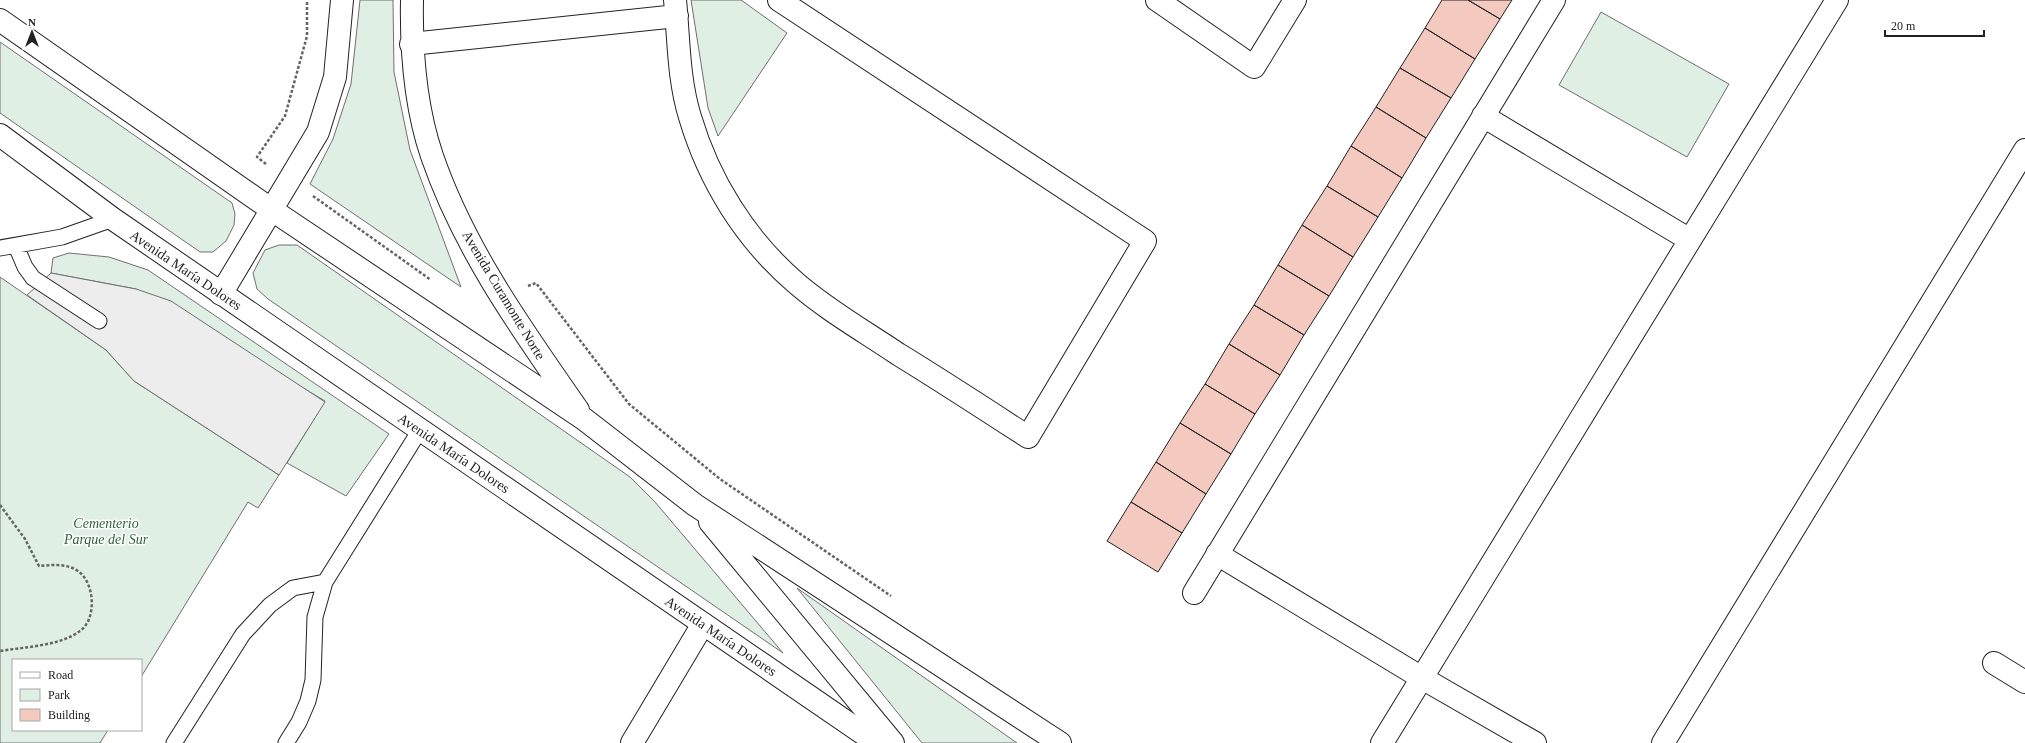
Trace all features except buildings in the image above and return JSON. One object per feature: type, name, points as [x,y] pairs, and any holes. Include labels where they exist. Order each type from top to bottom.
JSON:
[{"type":"street","points":[[221,294],[318,132],[335,77],[342,0]]},
{"type":"street","name":"Avenida Curamonte Norte","points":[[412,0],[411,44],[419,102],[432,155],[469,243],[531,342],[584,419]]},
{"type":"street","points":[[411,44],[676,8],[678,50],[682,83],[690,116],[701,148],[718,186],[740,222],[766,254],[796,283],[829,309],[1028,437],[1145,241],[780,0]]},
{"type":"street","points":[[1157,0],[1254,67],[1295,0]]},
{"type":"street","points":[[1194,593],[1554,0]]},
{"type":"street","points":[[1382,743],[1837,0]]},
{"type":"street","points":[[0,20],[272,210],[584,419],[695,505],[1060,743]]},
{"type":"street","points":[[1483,116],[1690,240]]},
{"type":"street","name":"Avenida María Dolores","points":[[0,135],[113,219],[221,294],[877,743]]},
{"type":"street","name":"Avenida María Dolores","points":[[0,147],[34,159]]},
{"type":"street","points":[[1663,743],[2025,150]]},
{"type":"street","points":[[695,505],[893,743]]},
{"type":"street","points":[[1217,554],[1422,678],[1535,743]]},
{"type":"street","points":[[632,743],[703,624]]},
{"type":"street","points":[[1994,663],[2025,682]]},
{"type":"lane","points":[[0,248],[62,237],[113,219]]},
{"type":"lane","points":[[16,246],[24,267],[33,278],[99,320]]},
{"type":"lane","points":[[286,743],[299,722],[308,701],[314,680],[315,617],[325,582],[420,430]]},
{"type":"lane","points":[[174,743],[243,634],[255,619],[293,588],[325,582]]},
{"type":"path","points":[[0,505],[25,539],[39,566],[60,565],[78,571],[86,581],[91,597],[92,614],[82,630],[66,640],[0,651]]},
{"type":"green space","points":[[360,0],[393,0],[394,72],[410,150],[461,287],[310,184],[333,139],[351,84]]},
{"type":"green space","points":[[691,0],[741,0],[787,33],[718,136],[708,108]]},
{"type":"green space","points":[[1601,12],[1729,84],[1687,157],[1559,85]]},
{"type":"green space","points":[[0,42],[232,203],[235,214],[234,225],[226,241],[213,252],[200,252],[0,113]]},
{"type":"green space","points":[[279,245],[297,245],[630,477],[655,502],[783,653],[268,299],[257,289],[253,273],[265,250]]},
{"type":"green space","points":[[69,253],[109,257],[148,270],[389,434],[346,496],[287,463],[325,401],[136,289],[51,273],[53,258]]},
{"type":"green space","name":"Cementerio Parque del Sur","points":[[0,277],[106,350],[134,381],[279,475],[258,508],[248,502],[142,675],[142,659],[12,659],[12,731],[107,731],[100,743],[0,743]]},
{"type":"green space","points":[[797,588],[1017,743],[922,743]]},
{"type":"shaded area","points":[[51,273],[136,289],[171,301],[325,402],[279,475],[134,381],[106,350],[27,295]]}]
